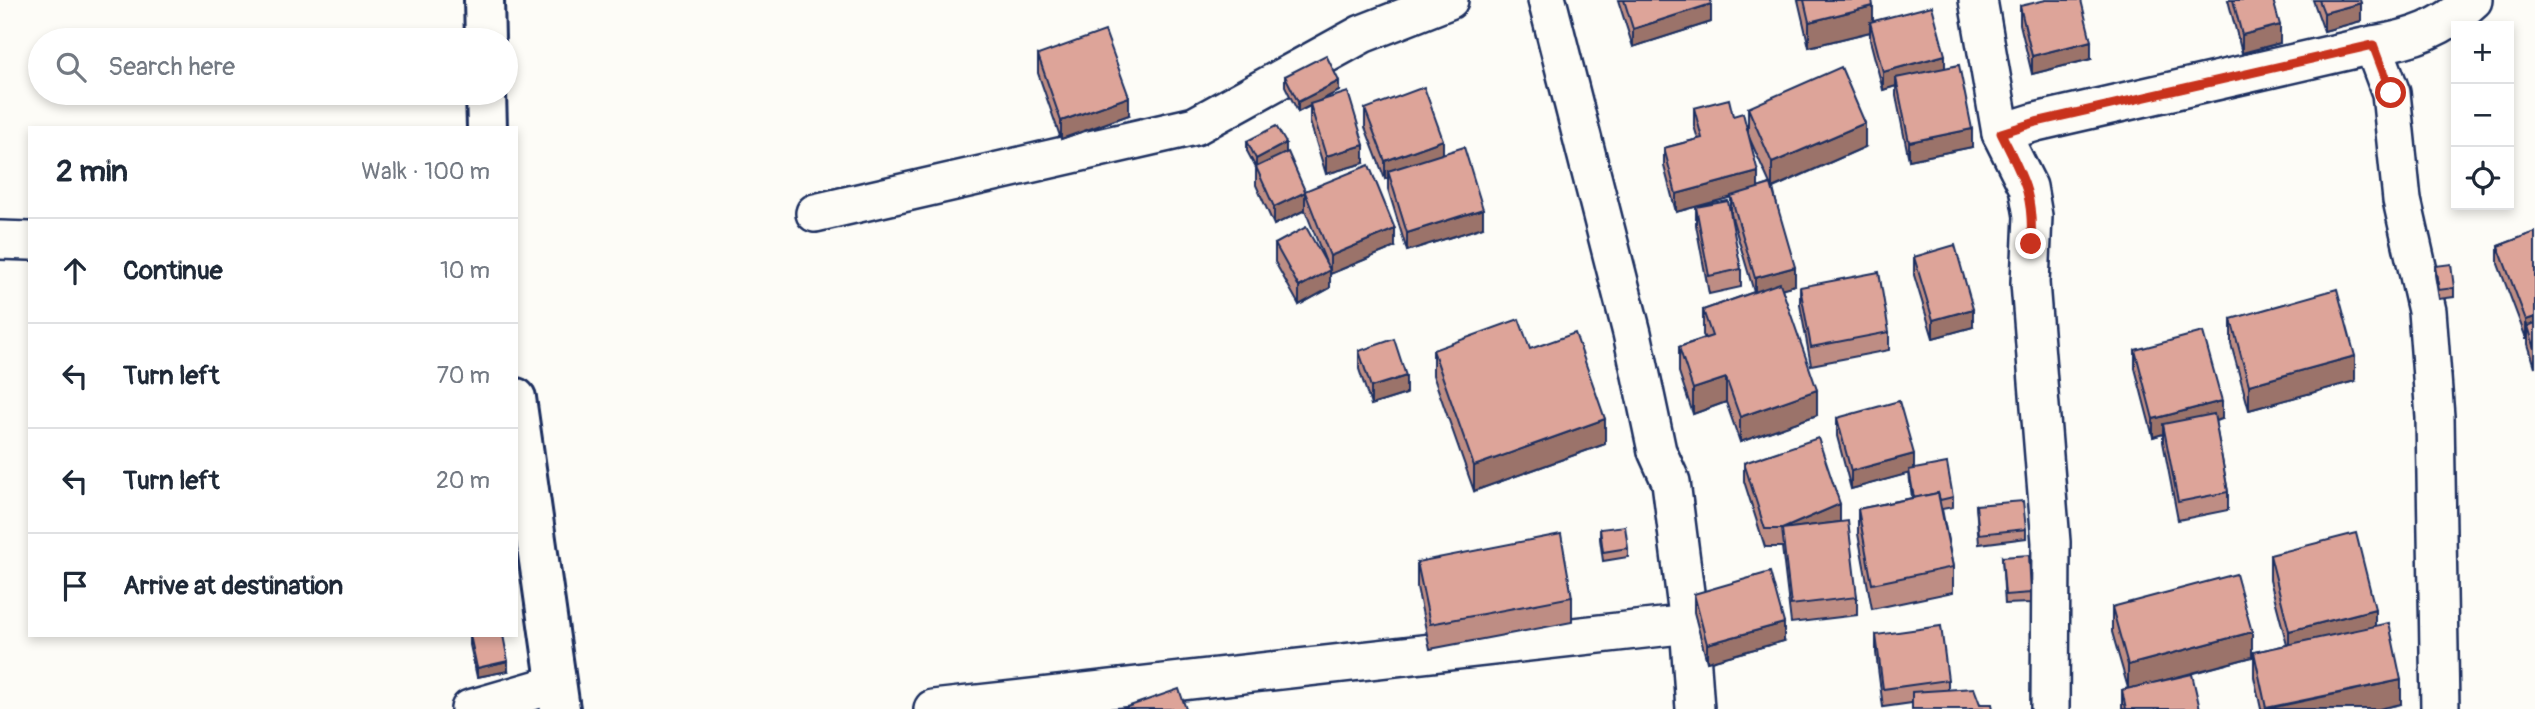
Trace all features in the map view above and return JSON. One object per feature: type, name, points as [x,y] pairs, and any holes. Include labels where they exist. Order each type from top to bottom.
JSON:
[{"type":"street","points":[[484,0],[485,28]]},
{"type":"street","points":[[815,213],[1195,126],[1362,34],[1449,0]]},
{"type":"street","points":[[1547,0],[1632,333],[1657,451],[1671,482],[1689,624],[1695,709]]},
{"type":"street","points":[[1978,0],[2001,133],[2028,187],[2033,216],[2030,283],[2051,542],[2050,709]]},
{"type":"street","points":[[2001,133],[2036,122],[2405,40],[2443,24],[2473,0]]},
{"type":"street","points":[[2373,45],[2391,93],[2402,200],[2427,311],[2435,431],[2440,709]]},
{"type":"street","points":[[486,105],[487,126]]},
{"type":"street","points":[[0,240],[28,241]]},
{"type":"street","points":[[470,709],[558,696],[518,411]]},
{"type":"street","points":[[953,707],[1689,624]]},
{"type":"building","points":[[1624,0],[1710,0],[1711,4],[1633,29]]},
{"type":"building","points":[[1804,0],[1872,0],[1873,6],[1809,22]]},
{"type":"building","points":[[2046,0],[2081,0],[2091,41],[2032,56],[2020,6]]},
{"type":"building","points":[[2233,0],[2273,0],[2280,25],[2242,35]]},
{"type":"building","points":[[2319,0],[2360,0],[2361,3],[2324,13]]},
{"type":"building","points":[[1932,6],[1945,55],[1883,72],[1870,22]]},
{"type":"building","points":[[1105,31],[1129,97],[1061,121],[1038,55]]},
{"type":"building","points":[[1326,55],[1339,81],[1298,102],[1285,76]]},
{"type":"building","points":[[1959,65],[1972,129],[1909,142],[1896,78]]},
{"type":"building","points":[[1841,67],[1865,123],[1772,163],[1748,108]]},
{"type":"building","points":[[1424,87],[1443,140],[1385,161],[1365,109]]},
{"type":"building","points":[[1348,92],[1364,145],[1326,156],[1310,104]]},
{"type":"building","points":[[1729,99],[1733,116],[1743,113],[1758,172],[1676,194],[1664,148],[1702,138],[1694,108]]},
{"type":"building","points":[[1276,126],[1286,143],[1256,159],[1247,141]]},
{"type":"building","points":[[1464,147],[1483,209],[1407,233],[1388,171]]},
{"type":"building","points":[[1288,152],[1305,191],[1369,165],[1395,229],[1330,256],[1305,192],[1274,207],[1256,167]]},
{"type":"building","points":[[1771,184],[1795,267],[1755,278],[1731,196]]},
{"type":"building","points":[[1728,201],[1741,269],[1709,276],[1696,207]]},
{"type":"building","points":[[1306,227],[1330,270],[1299,287],[1275,244]]},
{"type":"building","points":[[2535,232],[2535,317],[2526,320],[2498,246]]},
{"type":"building","points":[[1955,245],[1973,309],[1933,320],[1914,257]]},
{"type":"building","points":[[2451,264],[2454,288],[2439,290],[2435,266]]},
{"type":"building","points":[[1879,272],[1889,332],[1811,347],[1800,287]]},
{"type":"building","points":[[1780,283],[1817,390],[1740,417],[1726,378],[1693,389],[1679,347],[1712,336],[1703,310]]},
{"type":"building","points":[[2337,289],[2355,356],[2249,385],[2231,319]]},
{"type":"building","points":[[1519,319],[1530,349],[1575,333],[1605,419],[1474,466],[1433,350]]},
{"type":"building","points":[[2535,323],[2535,349],[2528,326]]},
{"type":"building","points":[[2203,332],[2222,401],[2153,419],[2135,350]]},
{"type":"building","points":[[1394,339],[1406,376],[1371,387],[1359,351]]},
{"type":"building","points":[[1899,401],[1914,454],[1851,471],[1837,418]]},
{"type":"building","points":[[2214,414],[2228,492],[2178,502],[2163,424]]},
{"type":"building","points":[[1818,438],[1840,504],[1782,529],[1765,529],[1744,463]]},
{"type":"building","points":[[1947,463],[1953,497],[1940,500],[1938,493],[1914,498],[1909,470]]},
{"type":"building","points":[[1938,493],[1953,567],[1872,584],[1858,509]]},
{"type":"building","points":[[2023,501],[2026,529],[1979,534],[1976,505]]},
{"type":"building","points":[[1848,521],[1857,597],[1791,605],[1782,529]]},
{"type":"building","points":[[1625,526],[1628,548],[1603,552],[1600,529]]},
{"type":"building","points":[[2356,533],[2375,609],[2289,631],[2270,555]]},
{"type":"building","points":[[1561,534],[1572,597],[1430,624],[1417,562]]},
{"type":"building","points":[[2029,555],[2031,593],[2005,595],[2002,557]]},
{"type":"building","points":[[1770,572],[1784,623],[1707,644],[1694,594]]},
{"type":"building","points":[[2236,574],[2252,632],[2128,665],[2112,607]]},
{"type":"building","points":[[2389,623],[2401,680],[2266,708],[2254,652]]},
{"type":"building","points":[[1941,626],[1948,680],[1883,689],[1876,635]]},
{"type":"building","points":[[470,637],[503,637],[508,661],[477,668]]},
{"type":"building","points":[[2192,674],[2200,709],[2126,709],[2122,690]]},
{"type":"building","points":[[1974,688],[1980,704],[1992,704],[1993,709],[1912,709],[1912,692]]},
{"type":"building","points":[[1179,689],[1186,709],[1124,709],[1124,708]]},
{"type":"route","points":[[2031,244],[2033,216],[2028,187],[2001,133],[2036,122],[2373,45],[2391,93]]}]
